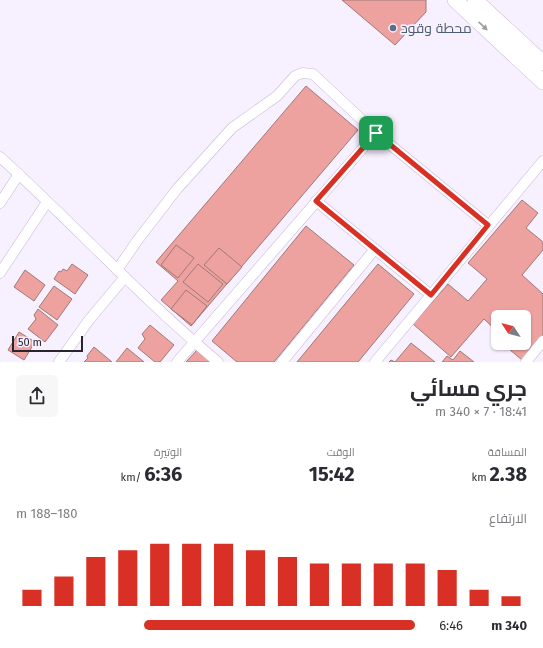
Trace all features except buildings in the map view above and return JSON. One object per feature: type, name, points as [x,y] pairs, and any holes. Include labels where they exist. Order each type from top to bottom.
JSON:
[{"type":"highway","points":[[455,0],[543,82]]},
{"type":"highway","points":[[476,0],[543,63]]},
{"type":"street","points":[[117,270],[177,189],[232,128],[277,96],[295,76],[302,73],[313,74],[376,133],[488,225]]},
{"type":"street","points":[[177,362],[376,133]]},
{"type":"street","points":[[0,157],[117,270],[194,342],[218,362]]},
{"type":"street","points":[[375,362],[543,161]]},
{"type":"street","points":[[0,203],[19,174]]},
{"type":"street","points":[[316,201],[431,295]]},
{"type":"street","points":[[0,273],[48,202]]},
{"type":"street","points":[[282,362],[375,249]]},
{"type":"street","points":[[59,362],[89,320],[125,277]]},
{"type":"street","points":[[526,362],[543,341]]},
{"type":"place","name":"محطة وقود","points":[[393,28]]},
{"type":"route","points":[[376,133],[488,225],[431,295],[316,201],[376,133]]}]
